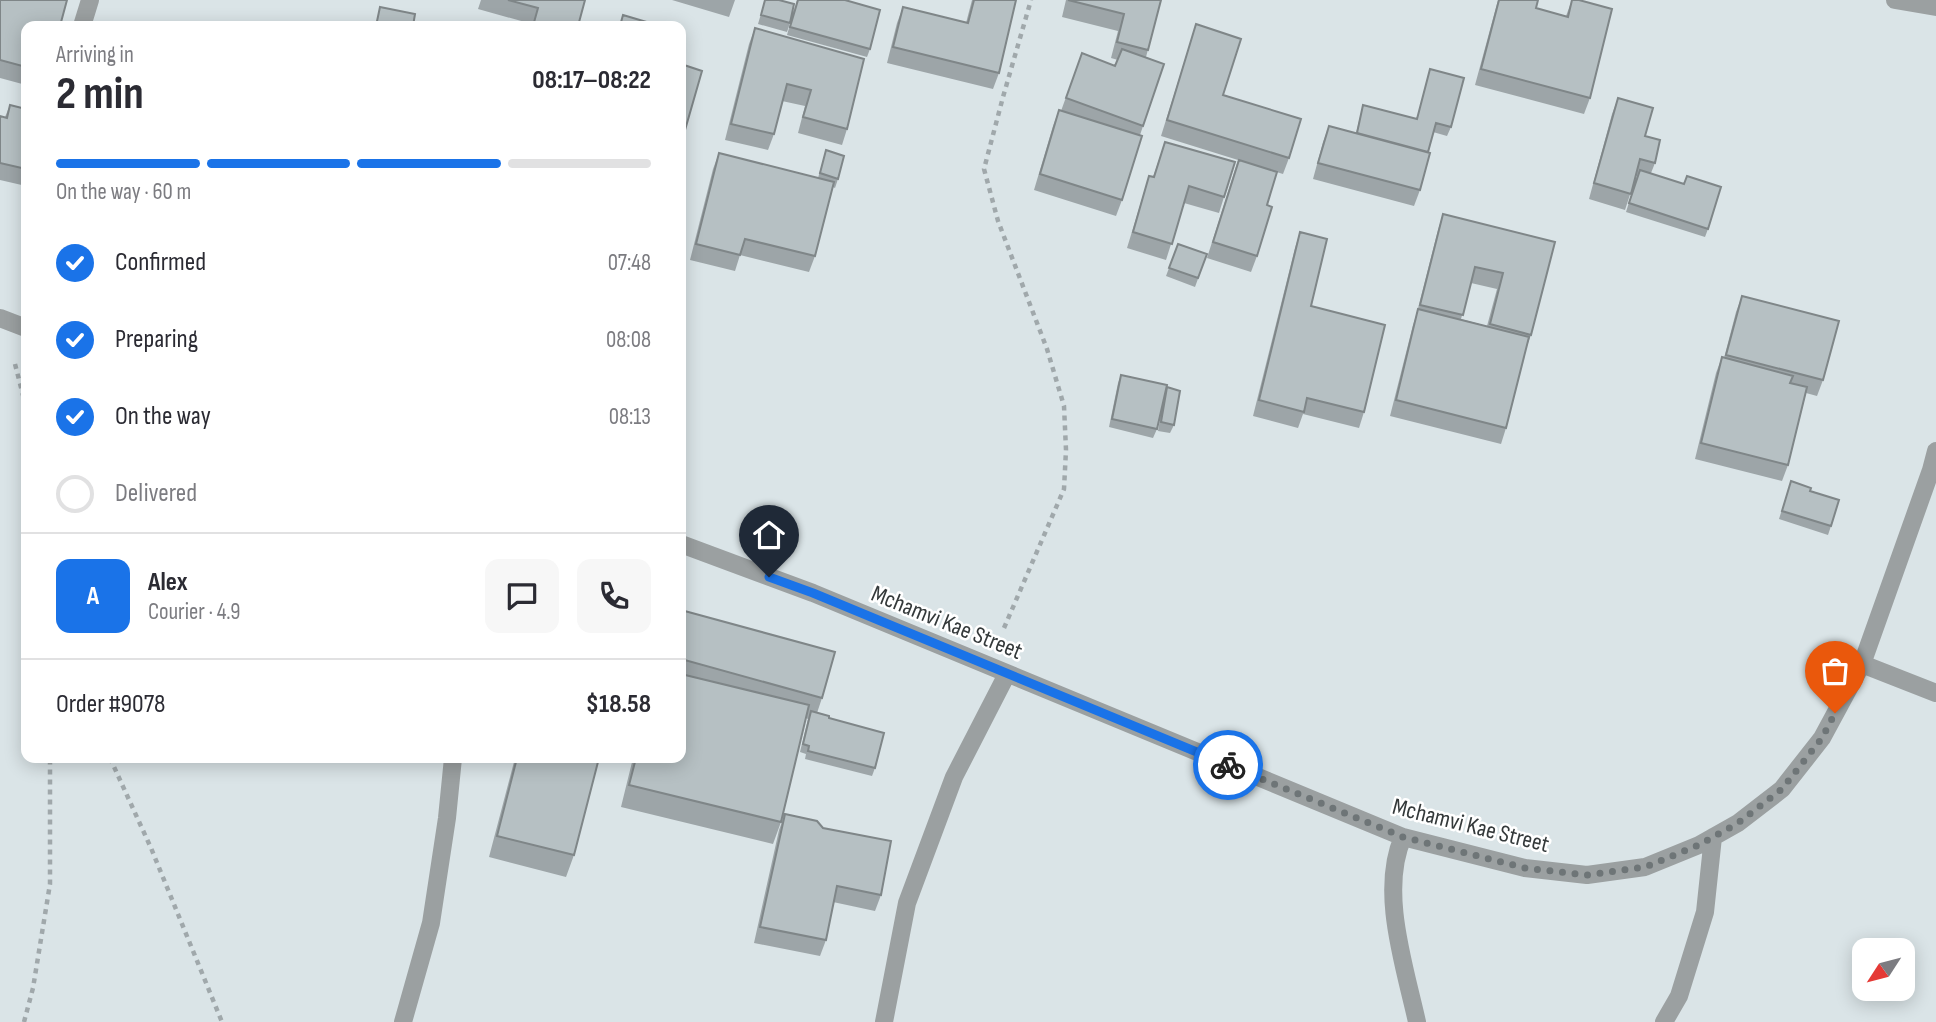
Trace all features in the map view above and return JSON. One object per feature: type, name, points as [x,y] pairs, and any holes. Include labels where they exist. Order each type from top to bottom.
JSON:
[{"type":"street","points":[[84,21],[90,0]]},
{"type":"street","points":[[1895,0],[1936,7]]},
{"type":"street","points":[[0,318],[21,326]]},
{"type":"street","name":"Mchamvi Kae Street","points":[[686,546],[813,593],[1403,837],[1525,868],[1587,875],[1645,867],[1699,845],[1738,823],[1782,789],[1822,738],[1862,664],[1936,451]]},
{"type":"street","points":[[1862,664],[1936,693]]},
{"type":"street","points":[[884,1022],[907,903],[954,778],[1007,674]]},
{"type":"street","points":[[403,1022],[431,923],[452,763]]},
{"type":"street","points":[[1664,1022],[1679,996],[1705,912],[1713,836]]},
{"type":"street","points":[[1403,837],[1396,852],[1393,872],[1395,909],[1400,953],[1417,1022]]},
{"type":"path","points":[[988,666],[1064,489],[1065,476],[1064,406],[1047,349],[998,221],[984,169],[1031,0]]},
{"type":"path","points":[[24,1022],[33,988],[50,884],[50,763]]},
{"type":"path","points":[[112,763],[151,848],[222,1022]]},
{"type":"building","points":[[0,0],[67,0],[61,21],[21,21],[21,66],[0,60]]},
{"type":"building","points":[[508,0],[585,0],[579,21],[534,21],[538,8]]},
{"type":"building","points":[[765,0],[794,4],[790,23],[761,15]]},
{"type":"building","points":[[798,0],[845,0],[880,10],[870,49],[790,27]]},
{"type":"building","points":[[974,0],[1016,0],[999,73],[893,47],[903,7],[968,23]]},
{"type":"building","points":[[1068,0],[1161,0],[1148,50],[1117,42],[1124,14]]},
{"type":"building","points":[[1499,0],[1538,0],[1536,8],[1568,17],[1572,0],[1612,9],[1590,98],[1481,69]]},
{"type":"building","points":[[380,7],[415,14],[414,21],[377,21]]},
{"type":"building","points":[[623,15],[643,21],[621,21]]},
{"type":"building","points":[[1196,24],[1241,39],[1223,95],[1301,119],[1289,158],[1167,120]]},
{"type":"building","points":[[755,28],[864,59],[847,129],[803,117],[811,90],[787,84],[774,134],[731,124]]},
{"type":"building","points":[[1122,49],[1164,64],[1143,126],[1066,98],[1082,53],[1115,66]]},
{"type":"building","points":[[686,66],[702,71],[686,127]]},
{"type":"building","points":[[1430,69],[1464,78],[1451,127],[1436,123],[1428,152],[1357,133],[1363,105],[1417,119]]},
{"type":"building","points":[[1618,98],[1653,108],[1645,136],[1660,140],[1655,163],[1640,159],[1631,194],[1594,183]]},
{"type":"building","points":[[10,105],[21,108],[21,168],[0,163],[0,116],[7,118]]},
{"type":"building","points":[[1059,110],[1142,136],[1122,200],[1040,174]]},
{"type":"building","points":[[1329,126],[1430,153],[1420,190],[1318,163]]},
{"type":"building","points":[[1165,142],[1235,162],[1224,197],[1189,186],[1172,244],[1133,232],[1149,176],[1154,177]]},
{"type":"building","points":[[826,150],[844,156],[838,179],[820,173]]},
{"type":"building","points":[[719,153],[834,182],[815,256],[745,239],[740,255],[696,244]]},
{"type":"building","points":[[1239,160],[1277,172],[1267,205],[1272,207],[1257,256],[1213,242]]},
{"type":"building","points":[[1640,170],[1684,184],[1687,176],[1721,187],[1708,229],[1629,203]]},
{"type":"building","points":[[1443,214],[1555,242],[1531,335],[1490,324],[1503,273],[1475,267],[1463,315],[1420,305]]},
{"type":"building","points":[[1300,232],[1327,239],[1311,306],[1385,325],[1364,412],[1307,398],[1304,412],[1259,400]]},
{"type":"building","points":[[1178,244],[1207,254],[1198,278],[1169,268]]},
{"type":"building","points":[[1742,296],[1839,321],[1823,380],[1726,355]]},
{"type":"building","points":[[1418,309],[1529,337],[1506,428],[1396,400]]},
{"type":"building","points":[[1722,357],[1793,376],[1790,383],[1807,387],[1788,465],[1701,443]]},
{"type":"building","points":[[1121,375],[1167,385],[1157,429],[1112,419]]},
{"type":"building","points":[[1167,387],[1180,391],[1174,425],[1161,422]]},
{"type":"building","points":[[1791,481],[1811,488],[1810,491],[1839,500],[1831,526],[1782,511]]},
{"type":"building","points":[[686,611],[835,652],[822,698],[686,660]]},
{"type":"building","points":[[686,675],[809,705],[781,822],[629,785],[635,763],[686,763]]},
{"type":"building","points":[[811,711],[884,733],[875,768],[808,751],[809,746],[803,744]]},
{"type":"building","points":[[516,763],[598,763],[574,855],[497,836]]},
{"type":"building","points":[[785,814],[817,821],[823,828],[891,841],[881,895],[837,886],[826,940],[760,927]]},
{"type":"way so far","points":[[1228,765],[1403,837],[1525,868],[1587,875],[1645,867],[1699,845],[1738,823],[1782,789],[1822,738],[1835,713]]},
{"type":"route","points":[[769,577],[1228,765]]}]
